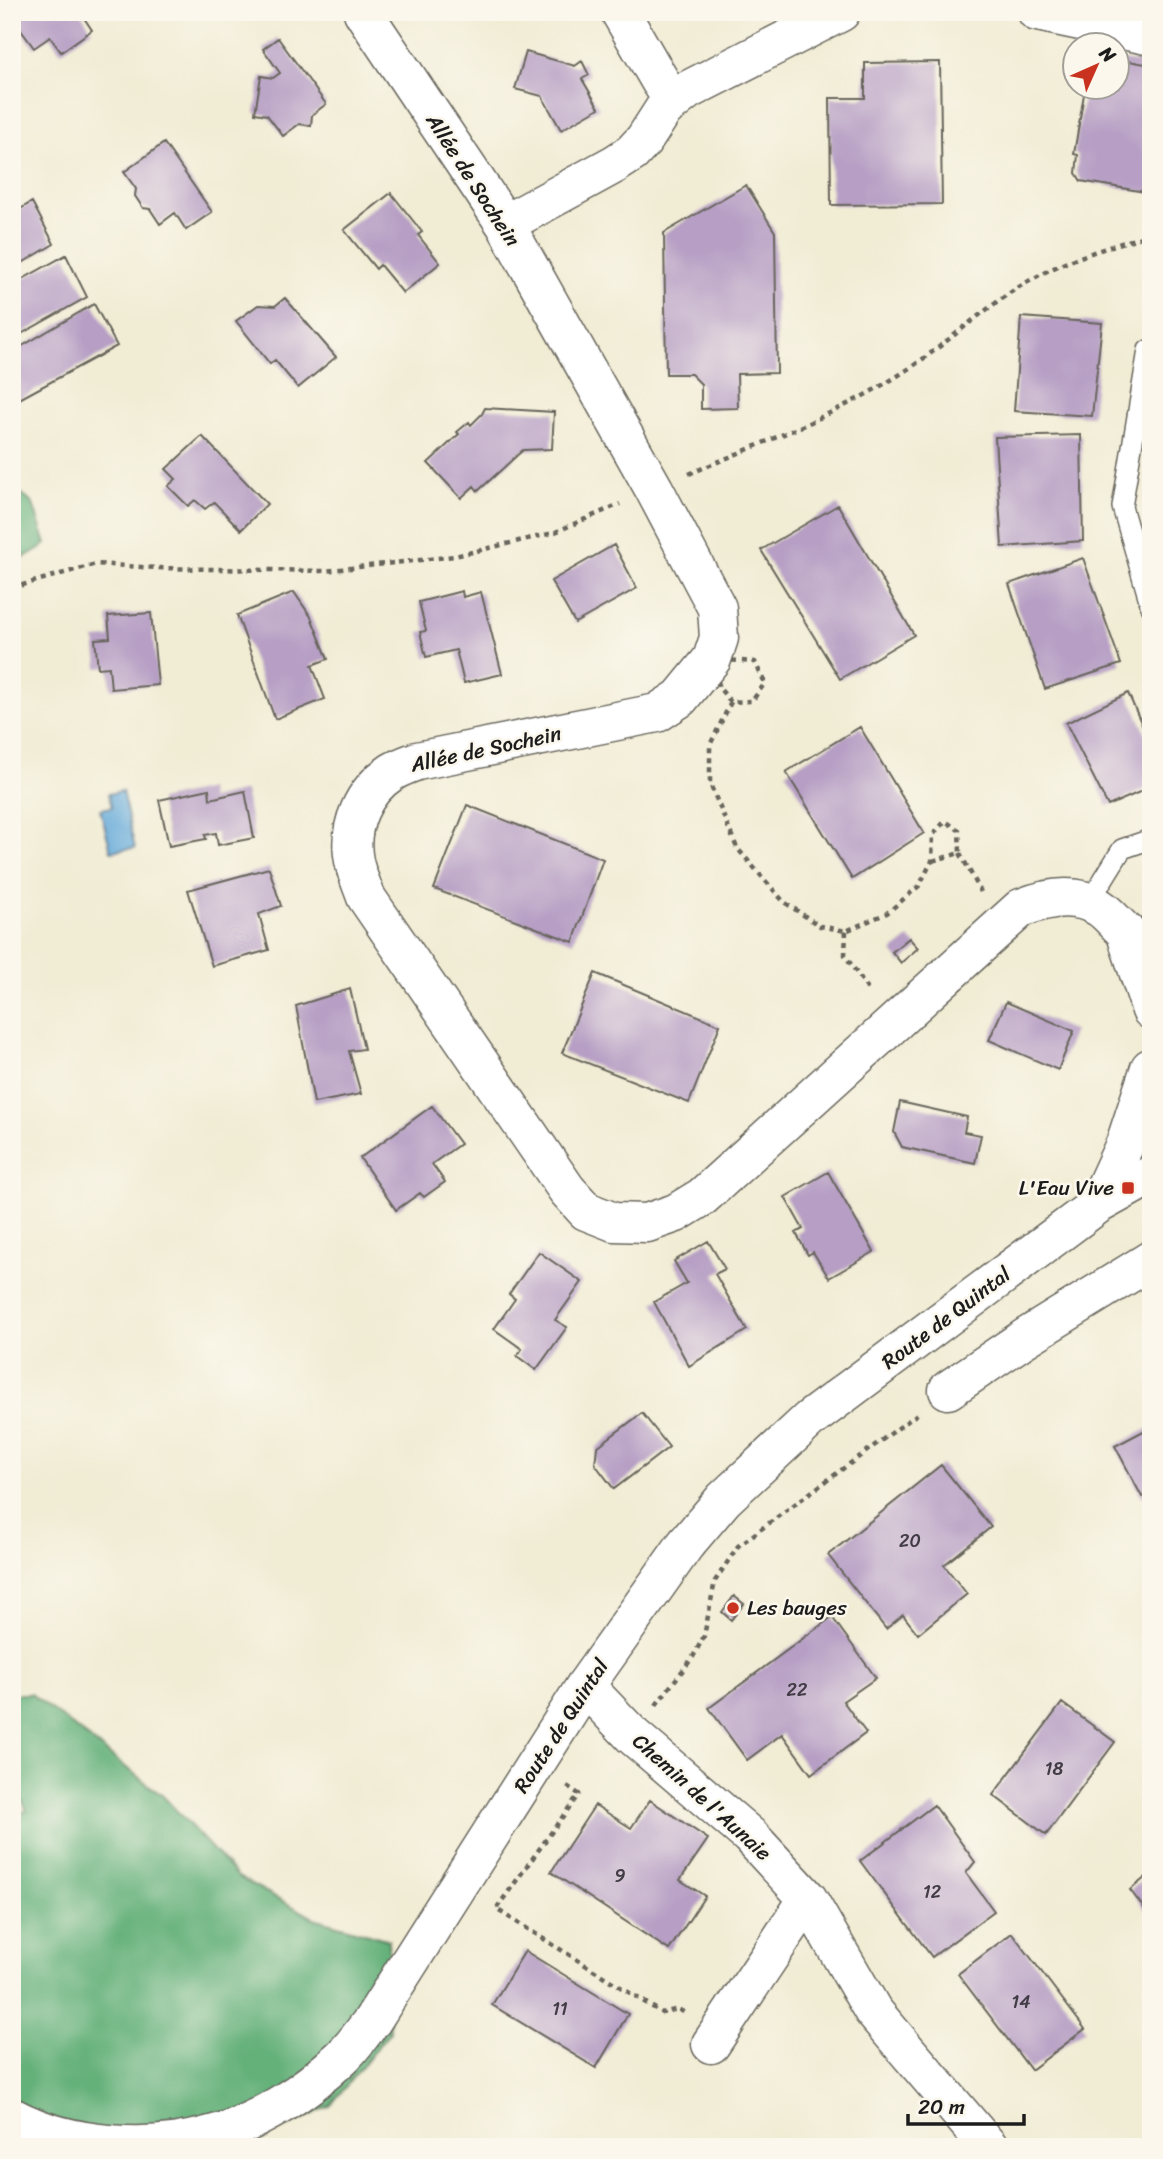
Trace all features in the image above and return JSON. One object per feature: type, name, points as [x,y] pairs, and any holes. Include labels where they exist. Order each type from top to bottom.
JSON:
[{"type":"street","name":"Allée de Sochein","points":[[363,12],[505,224],[654,489],[717,608],[719,639],[712,659],[680,698],[657,712],[417,761],[394,770],[373,787],[359,810],[353,833],[354,860],[366,897],[567,1190],[586,1211],[614,1222],[647,1223],[676,1213],[702,1197],[1021,908],[1041,900],[1076,899],[1099,908],[1138,941],[1151,1010]]},
{"type":"street","points":[[621,12],[673,100]]},
{"type":"street","points":[[505,224],[632,153],[664,109],[688,90],[841,12]]},
{"type":"street","points":[[1037,12],[1151,36]]},
{"type":"street","name":"Route de Quintal","points":[[1097,1205],[1125,1144],[1150,1069],[1151,1036]]},
{"type":"street","name":"Route de Quintal","points":[[12,2117],[57,2134],[104,2145],[142,2145],[215,2134],[250,2134],[278,2106],[342,2057],[372,2021],[585,1686],[685,1545],[733,1490],[810,1419],[1097,1205],[1151,1175]]},
{"type":"street","points":[[948,1390],[1151,1259]]},
{"type":"street","name":"Chemin de l'Aunaie","points":[[585,1686],[633,1736],[750,1836],[808,1899],[873,2011],[989,2147]]},
{"type":"street","points":[[715,2039],[808,1899]]},
{"type":"lane","points":[[1148,350],[1122,507],[1151,607]]},
{"type":"lane","points":[[1088,904],[1122,849],[1151,839]]},
{"type":"path","points":[[731,702],[710,745],[710,784],[737,848],[784,902],[820,926],[846,931],[887,913],[919,886],[932,861],[933,835],[945,821],[959,830],[960,853],[932,861]]},
{"type":"path","points":[[846,931],[845,955],[891,1025]]},
{"type":"path","points":[[563,1783],[579,1794],[496,1909],[662,2014],[678,2009],[715,2039]]},
{"type":"green space","points":[[12,485],[33,504],[46,544],[12,565]]},
{"type":"green space","points":[[12,1694],[31,1694],[163,1796],[238,1877],[314,1918],[389,1940],[390,2031],[330,2106],[245,2147],[12,2147],[12,1814],[27,1811],[12,1777]]},
{"type":"water","points":[[122,791],[135,848],[111,851],[100,809],[112,807],[108,794]]},
{"type":"building","points":[[12,12],[80,12],[92,30],[61,52],[50,37],[34,48],[12,18]]},
{"type":"building","points":[[278,38],[326,104],[312,115],[311,126],[299,124],[283,136],[267,115],[255,113],[261,76],[273,78],[280,73],[263,49]]},
{"type":"building","points":[[526,52],[575,66],[582,61],[589,75],[582,79],[599,108],[561,130],[542,96],[515,89]]},
{"type":"building","points":[[940,62],[942,204],[831,205],[830,98],[865,98],[865,63]]},
{"type":"building","points":[[1132,62],[1151,65],[1151,193],[1081,181],[1076,173],[1078,155],[1074,154],[1083,102],[1132,102]]},
{"type":"building","points":[[164,143],[212,212],[186,230],[175,213],[160,224],[150,209],[143,208],[135,196],[136,189],[124,172]]},
{"type":"building","points":[[746,185],[775,232],[777,373],[737,374],[738,408],[701,409],[701,384],[691,374],[666,374],[664,233]]},
{"type":"building","points":[[391,193],[422,232],[418,235],[440,263],[403,293],[380,265],[376,269],[344,230]]},
{"type":"building","points":[[32,202],[54,244],[12,269],[12,214]]},
{"type":"building","points":[[66,255],[87,297],[12,339],[12,285]]},
{"type":"building","points":[[285,298],[336,357],[298,388],[275,360],[270,364],[236,321],[258,305],[275,306]]},
{"type":"building","points":[[94,304],[117,346],[12,403],[12,352]]},
{"type":"building","points":[[1021,317],[1102,323],[1092,416],[1014,411]]},
{"type":"building","points":[[485,408],[554,412],[552,449],[523,450],[478,491],[474,486],[461,498],[428,463],[459,434],[457,432],[469,422],[471,425]]},
{"type":"building","points":[[1081,435],[1083,541],[1002,547],[995,437]]},
{"type":"building","points":[[202,436],[267,504],[241,530],[214,502],[205,509],[195,500],[188,506],[168,486],[176,479],[166,469]]},
{"type":"building","points":[[838,505],[914,635],[840,679],[761,550]]},
{"type":"building","points":[[614,545],[637,588],[575,623],[551,581]]},
{"type":"building","points":[[1083,558],[1121,664],[1045,689],[1009,584]]},
{"type":"building","points":[[462,591],[463,597],[481,592],[502,674],[464,683],[456,650],[426,657],[420,632],[426,631],[419,602]]},
{"type":"building","points":[[294,592],[311,617],[328,659],[312,665],[325,699],[275,719],[237,615]]},
{"type":"building","points":[[151,613],[158,685],[111,689],[109,667],[98,668],[95,639],[110,638],[108,616]]},
{"type":"building","points":[[1128,693],[1151,745],[1151,787],[1108,806],[1066,723]]},
{"type":"building","points":[[860,727],[924,833],[852,879],[786,772]]},
{"type":"building","points":[[209,789],[210,799],[245,791],[254,838],[218,845],[216,833],[205,835],[206,839],[169,846],[159,800]]},
{"type":"building","points":[[467,805],[603,859],[573,942],[434,889]]},
{"type":"building","points":[[269,868],[281,906],[259,914],[269,950],[212,966],[188,890]]},
{"type":"building","points":[[909,938],[918,948],[901,963],[892,952]]},
{"type":"building","points":[[595,973],[720,1025],[689,1103],[562,1053]]},
{"type":"building","points":[[350,989],[364,1049],[349,1051],[361,1094],[314,1103],[296,1006]]},
{"type":"building","points":[[1006,1002],[1074,1031],[1058,1070],[989,1040]]},
{"type":"building","points":[[900,1102],[967,1117],[964,1132],[981,1135],[975,1163],[902,1147],[894,1132]]},
{"type":"building","points":[[432,1106],[460,1144],[432,1164],[445,1182],[424,1197],[420,1193],[396,1210],[360,1158]]},
{"type":"building","points":[[828,1172],[874,1252],[829,1278],[813,1252],[808,1255],[796,1233],[803,1229],[785,1197]]},
{"type":"building","points":[[708,1241],[725,1269],[715,1274],[747,1330],[689,1366],[654,1302],[687,1283],[674,1261]]},
{"type":"building","points":[[539,1252],[582,1282],[555,1320],[567,1327],[536,1370],[517,1356],[522,1349],[494,1329],[515,1299],[509,1294]]},
{"type":"building","points":[[642,1413],[669,1447],[614,1489],[595,1464],[597,1447]]},
{"type":"building","points":[[1151,1427],[1151,1492],[1142,1497],[1115,1446]]},
{"type":"building","points":[[941,1465],[991,1527],[944,1565],[967,1594],[918,1634],[903,1615],[886,1629],[828,1555]]},
{"type":"building","name":"Les bauges","points":[[734,1596],[744,1604],[731,1620],[722,1612]]},
{"type":"building","points":[[832,1617],[876,1678],[843,1701],[866,1733],[811,1774],[782,1734],[747,1760],[709,1708]]},
{"type":"building","points":[[1062,1703],[1115,1742],[1046,1835],[993,1795]]},
{"type":"building","points":[[650,1800],[708,1839],[680,1880],[705,1896],[669,1950],[551,1872],[595,1805],[631,1828]]},
{"type":"building","points":[[934,1805],[975,1862],[966,1873],[994,1911],[932,1957],[860,1861]]},
{"type":"building","points":[[1151,1873],[1151,1917],[1130,1890]]},
{"type":"building","points":[[1012,1933],[1085,2029],[1031,2070],[958,1974]]},
{"type":"building","points":[[525,1951],[628,2014],[596,2068],[492,2005]]},
{"type":"place","name":"L'Eau Vive","points":[[1128,1188]]},
{"type":"place","name":"Les bauges","points":[[733,1608]]}]
